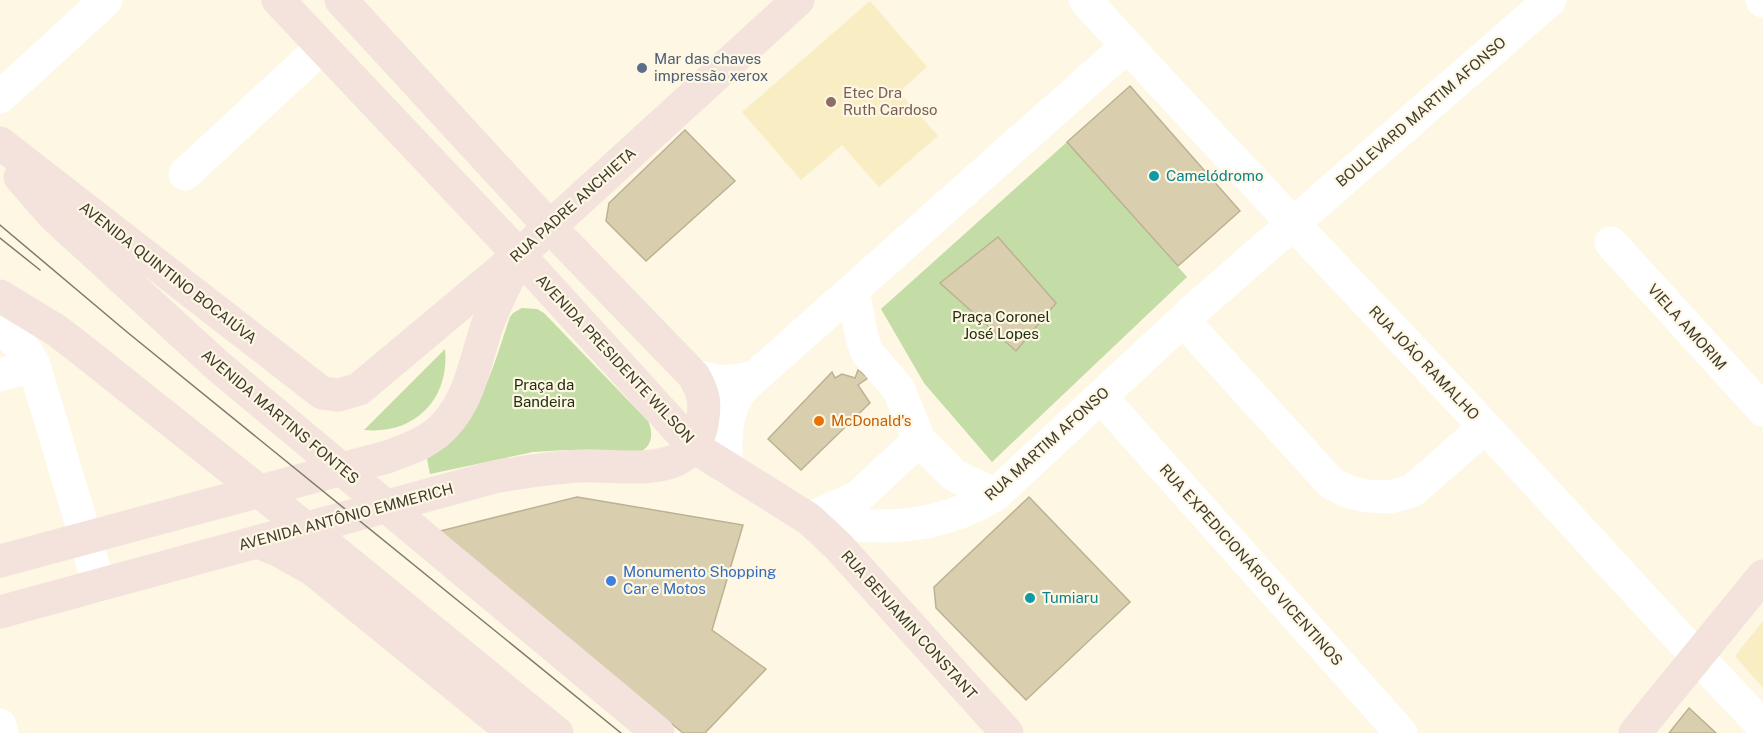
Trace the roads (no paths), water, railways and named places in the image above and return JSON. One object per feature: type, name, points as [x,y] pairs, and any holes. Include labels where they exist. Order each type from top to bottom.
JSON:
[{"type":"main road","name":"AVENIDA PRESIDENTE WILSON","points":[[278,0],[519,255],[694,447],[701,433],[705,411],[703,393],[694,376],[549,226],[341,0]]},
{"type":"main road","name":"RUA PADRE ANCHIETA","points":[[339,395],[359,389],[519,255],[798,0]]},
{"type":"main road","name":"AVENIDA QUINTINO BOCAIÚVA","points":[[0,143],[322,393],[339,395]]},
{"type":"main road","name":"AVENIDA MARTINS FONTES","points":[[0,154],[53,215],[218,366],[658,733]]},
{"type":"main road","points":[[0,561],[358,464],[411,448],[430,438],[446,425],[461,404],[499,296],[519,255]]},
{"type":"main road","points":[[0,296],[56,330],[82,350],[328,546],[557,733]]},
{"type":"main road","name":"RUA MARTIM AFONSO","points":[[694,447],[809,519]]},
{"type":"main road","name":"AVENIDA ANTÔNIO EMMERICH","points":[[0,612],[494,477],[538,469],[583,465],[645,468],[672,462],[694,447]]},
{"type":"main road","name":"RUA BENJAMIN CONSTANT","points":[[809,519],[838,546],[1007,733]]},
{"type":"main road","points":[[271,538],[291,556],[312,568],[514,733]]},
{"type":"main road","points":[[1635,733],[1763,576]]},
{"type":"street","points":[[0,97],[106,0]]},
{"type":"street","name":"RUA JOÃO RAMALHO","points":[[1085,0],[1292,224],[1485,427],[1696,658],[1763,726]]},
{"type":"street","name":"BOULEVARD MARTIM AFONSO","points":[[1292,224],[1550,0]]},
{"type":"street","points":[[727,469],[725,442],[729,418],[738,394],[1127,46]]},
{"type":"street","points":[[185,174],[322,47]]},
{"type":"street","name":"RUA MARTIM AFONSO","points":[[809,519],[842,525],[876,527],[928,523],[972,508],[995,495],[1183,320],[1292,224]]},
{"type":"street","name":"VIELA AMORIM","points":[[1611,243],[1763,410]]},
{"type":"street","points":[[853,290],[867,352],[899,390],[919,440],[954,475],[995,495]]},
{"type":"street","points":[[1183,320],[1331,483],[1349,492],[1390,497],[1412,490],[1485,427]]},
{"type":"street","points":[[0,327],[26,351],[34,365],[98,586]]},
{"type":"street","points":[[0,375],[34,365]]},
{"type":"street","points":[[694,376],[738,382],[756,376]]},
{"type":"street","name":"RUA EXPEDICIONÁRIOS VICENTINOS","points":[[1101,398],[1401,733]]},
{"type":"street","points":[[809,519],[858,497],[919,440]]},
{"type":"street","points":[[0,724],[2,733]]},
{"type":"tram line","points":[[0,225],[127,332],[621,733]]},
{"type":"tram line","points":[[0,238],[40,270]]},
{"type":"place","name":"Mar das chaves impressão xerox","points":[[642,68]]},
{"type":"place","name":"Etec Dra Ruth Cardoso","points":[[831,102]]},
{"type":"place","name":"Camelódromo","points":[[1154,176]]},
{"type":"place","name":"McDonald's","points":[[819,421]]},
{"type":"place","name":"Monumento Shopping Car e Motos","points":[[611,581]]},
{"type":"place","name":"Tumiaru","points":[[1030,598]]},
{"type":"park label","name":"Praça Coronel José Lopes","points":[[1001,326]]},
{"type":"park label","name":"Praça da Bandeira","points":[[544,394]]}]
